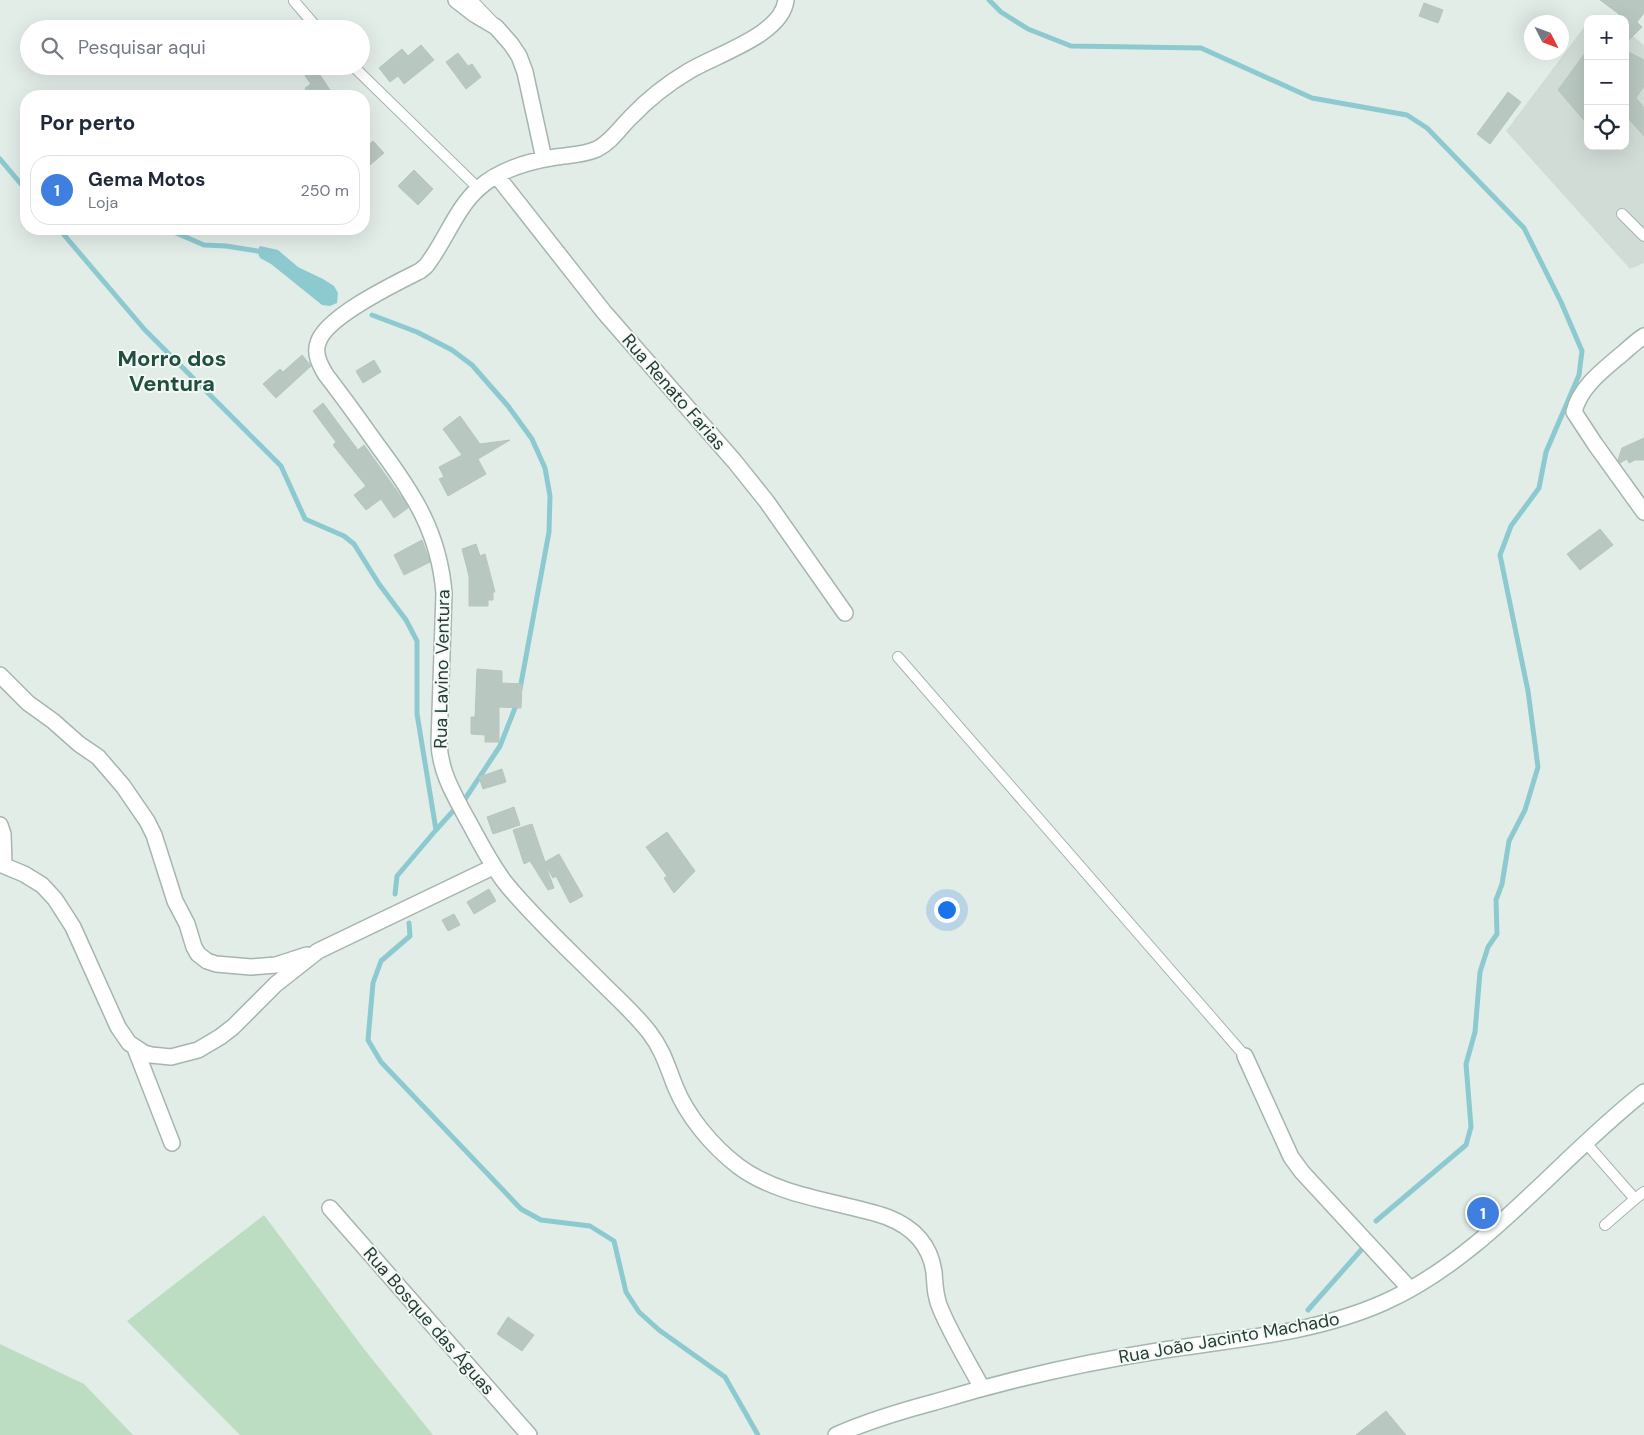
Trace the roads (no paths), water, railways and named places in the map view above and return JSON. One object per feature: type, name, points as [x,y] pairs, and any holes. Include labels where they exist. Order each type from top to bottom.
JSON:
[{"type":"street","points":[[456,0],[501,32],[515,49],[523,65],[544,159]]},
{"type":"street","name":"Rua Lavino Ventura","points":[[786,0],[783,13],[767,30],[670,83],[647,101],[605,144],[587,152],[544,159],[497,176],[478,188],[455,218],[426,266],[378,293],[336,320],[322,333],[318,341],[317,350],[320,364],[326,375],[411,491],[435,544],[442,569],[444,593],[439,743],[441,760],[449,786],[493,867],[537,918],[642,1023],[663,1053],[675,1087],[687,1109],[726,1156],[746,1171],[780,1188],[887,1217],[906,1226],[917,1235],[927,1247],[931,1256],[936,1295],[941,1310],[982,1388]]},
{"type":"street","name":"Rua Renato Farias","points":[[497,176],[604,312],[735,462],[767,502],[846,613]]},
{"type":"street","points":[[1642,506],[1595,444],[1574,412],[1579,398],[1594,380],[1644,336]]},
{"type":"street","points":[[0,675],[28,703],[98,757],[123,786],[147,821],[154,835],[175,902],[187,924],[194,947],[198,954],[207,961],[216,964],[259,967],[276,965],[318,951],[493,867]]},
{"type":"street","points":[[0,825],[3,834],[2,864],[42,885],[55,899],[73,926],[118,1027],[129,1043],[144,1052],[162,1057],[181,1055],[198,1050],[233,1027],[276,984],[318,951]]},
{"type":"street","points":[[135,1048],[172,1143]]},
{"type":"street","points":[[1246,1056],[1291,1157],[1302,1172],[1410,1289]]},
{"type":"street","name":"Rua João Jacinto Machado","points":[[836,1435],[889,1415],[982,1388],[1124,1356],[1280,1332],[1323,1324],[1357,1314],[1410,1289],[1478,1242],[1585,1142],[1644,1092]]},
{"type":"street","name":"Rua Bosque das Águas","points":[[330,1208],[529,1435]]},
{"type":"lane","points":[[472,0],[484,10],[501,32]]},
{"type":"lane","points":[[294,2],[310,20]]},
{"type":"lane","points":[[362,75],[478,188]]},
{"type":"lane","points":[[1622,214],[1644,236]]},
{"type":"lane","points":[[898,657],[1246,1056]]},
{"type":"lane","points":[[1585,1142],[1635,1199]]},
{"type":"lane","points":[[1605,1225],[1644,1192]]},
{"type":"water","points":[[260,246],[278,250],[298,267],[334,286],[338,293],[337,303],[330,306],[322,305],[271,264],[260,258],[257,251]]},
{"type":"waterway","points":[[989,0],[1001,12],[1028,29],[1071,46],[1201,48],[1312,98],[1407,115],[1427,128],[1524,228],[1561,302],[1582,351],[1579,375],[1546,452],[1539,488],[1511,526],[1500,555],[1528,691],[1538,767],[1525,810],[1509,841],[1502,884],[1496,900],[1497,934],[1488,947],[1480,972],[1475,1032],[1466,1064],[1471,1127],[1466,1145],[1376,1221]]},
{"type":"waterway","points":[[0,159],[20,183]]},
{"type":"waterway","points":[[64,235],[145,330],[281,466],[305,519],[344,536],[354,544],[379,584],[406,620],[417,641],[417,714],[436,830],[397,876],[395,894]]},
{"type":"waterway","points":[[181,235],[204,245],[257,251]]},
{"type":"waterway","points":[[372,315],[417,332],[452,350],[472,365],[508,406],[532,439],[545,468],[550,496],[549,532],[520,689]]},
{"type":"waterway","points":[[465,799],[500,746],[517,703]]},
{"type":"waterway","points":[[436,830],[454,810]]},
{"type":"waterway","points":[[409,923],[410,936],[381,961],[373,983],[368,1040],[381,1062],[521,1209],[541,1220],[590,1226],[614,1241],[626,1292],[639,1312],[659,1330],[725,1377],[758,1435]]},
{"type":"waterway","points":[[1308,1310],[1362,1249]]},
{"type":"place","name":"Gema Motos","points":[[1483,1213]]},
{"type":"district","name":"Morro dos Ventura","points":[[172,370]]}]
